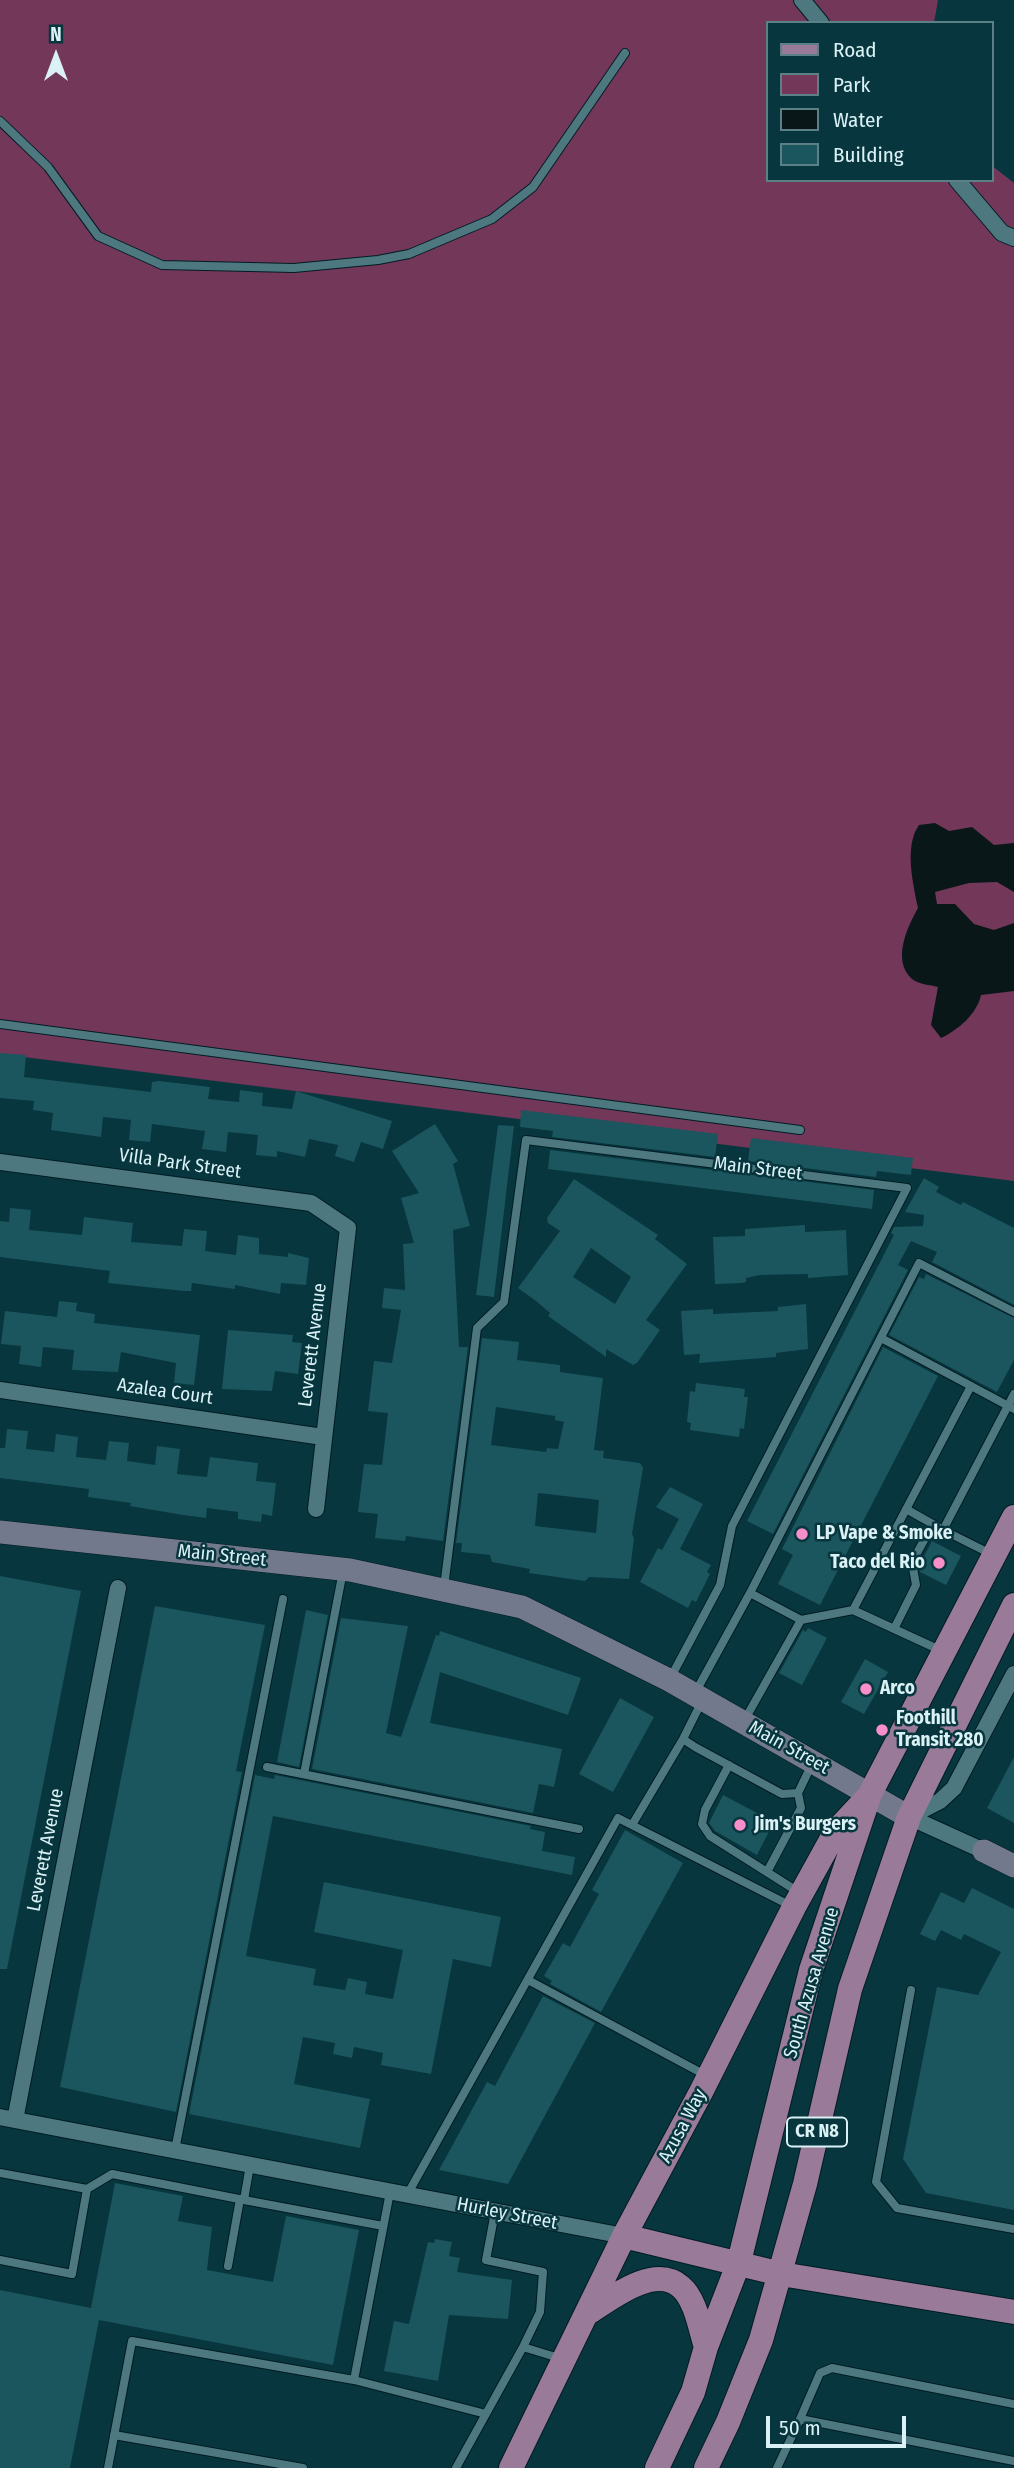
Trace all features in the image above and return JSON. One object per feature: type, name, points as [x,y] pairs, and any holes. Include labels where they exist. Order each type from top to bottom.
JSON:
[{"type":"main road","name":"South Azusa Avenue","points":[[657,2468],[693,2392],[706,2347],[739,2262],[811,1970],[870,1794],[1014,1517]]},
{"type":"main road","name":"South Azusa Avenue","points":[[706,2468],[761,2340],[780,2274],[850,1989],[909,1818],[1014,1605]]},
{"type":"main road","name":"Azusa Way","points":[[511,2468],[624,2236],[836,1830],[870,1794]]},
{"type":"main road","name":"Hurley Street","points":[[624,2236],[780,2274],[1014,2312]]},
{"type":"main road","points":[[587,2314],[639,2284],[662,2279],[681,2286],[690,2300],[706,2347]]},
{"type":"street","points":[[802,0],[819,21]]},
{"type":"street","points":[[959,182],[1002,233],[1014,238]]},
{"type":"street","name":"Villa Park Street","points":[[0,1162],[311,1203],[348,1228]]},
{"type":"street","name":"Leverett Avenue","points":[[316,1509],[348,1228]]},
{"type":"street","name":"Azalea Court","points":[[0,1390],[323,1437]]},
{"type":"street","name":"Main Street","points":[[0,1532],[343,1570],[522,1607],[669,1680],[909,1818]]},
{"type":"street","name":"Leverett Avenue","points":[[7,2118],[118,1588]]},
{"type":"street","points":[[909,1818],[940,1801],[954,1788],[1014,1674]]},
{"type":"street","points":[[909,1818],[1014,1867]]},
{"type":"street","name":"Hurley Street","points":[[7,2118],[624,2236]]},
{"type":"lane","points":[[0,121],[48,167],[99,236],[163,265],[294,268],[378,260],[410,254],[480,225],[533,187],[625,54]]},
{"type":"lane","points":[[0,1024],[800,1130]]},
{"type":"lane","name":"Main Street","points":[[444,1590],[477,1328],[505,1302],[526,1140],[906,1188],[732,1525],[720,1585],[669,1680]]},
{"type":"lane","points":[[632,1825],[682,1739],[699,1697],[750,1593],[919,1263],[1014,1312]]},
{"type":"lane","points":[[881,1338],[1011,1407]]},
{"type":"lane","points":[[853,1610],[971,1386]]},
{"type":"lane","points":[[943,1530],[1011,1407],[1014,1394]]},
{"type":"lane","points":[[906,1509],[995,1556]]},
{"type":"lane","points":[[894,1629],[916,1585],[912,1562],[933,1524]]},
{"type":"lane","points":[[304,1774],[343,1570]]},
{"type":"lane","points":[[750,1593],[801,1620],[853,1610],[944,1653]]},
{"type":"lane","points":[[175,2150],[282,1599]]},
{"type":"lane","points":[[744,1723],[801,1620]]},
{"type":"lane","points":[[682,1739],[782,1794],[798,1793]]},
{"type":"lane","points":[[767,1872],[801,1808],[798,1793],[813,1762]]},
{"type":"lane","points":[[729,1765],[705,1810],[702,1824],[710,1836],[767,1872],[799,1901]]},
{"type":"lane","points":[[267,1767],[579,1829]]},
{"type":"lane","points":[[407,2195],[618,1818],[799,1901]]},
{"type":"lane","points":[[528,1980],[708,2077]]},
{"type":"lane","points":[[911,1990],[876,2182],[898,2208],[1014,2229]]},
{"type":"lane","points":[[228,2266],[250,2165]]},
{"type":"lane","points":[[0,2173],[87,2189],[112,2174],[383,2226]]},
{"type":"lane","points":[[0,2260],[72,2274],[87,2189]]},
{"type":"lane","points":[[354,2380],[390,2192]]},
{"type":"lane","points":[[456,2468],[540,2312],[543,2272],[486,2260],[495,2212]]},
{"type":"lane","points":[[108,2468],[132,2341],[354,2380],[486,2414]]},
{"type":"lane","points":[[523,2347],[562,2359]]},
{"type":"lane","points":[[777,2468],[820,2374],[832,2368],[1014,2404]]},
{"type":"lane","points":[[800,2419],[1014,2461]]},
{"type":"lane","points":[[114,2435],[303,2468]]},
{"type":"green space","points":[[0,0],[938,0],[934,21],[766,21],[766,182],[993,182],[993,167],[1014,183],[1014,1181],[0,1054]]},
{"type":"water","points":[[935,823],[949,831],[972,827],[994,845],[1014,843],[1014,892],[997,882],[969,883],[935,892],[937,904],[955,904],[974,924],[994,930],[1014,923],[1014,991],[981,995],[966,1021],[941,1038],[931,1025],[938,987],[912,979],[906,971],[902,953],[906,933],[918,908],[911,865],[914,834],[919,825]]},
{"type":"building","points":[[0,1053],[26,1055],[24,1077],[151,1092],[152,1082],[159,1081],[210,1087],[208,1099],[239,1102],[240,1090],[263,1093],[262,1106],[292,1109],[296,1091],[392,1121],[383,1149],[361,1142],[354,1162],[335,1156],[338,1145],[309,1139],[305,1157],[277,1151],[277,1157],[256,1155],[258,1135],[228,1132],[226,1152],[202,1149],[205,1131],[152,1124],[150,1142],[129,1140],[131,1120],[103,1117],[101,1137],[51,1130],[53,1113],[33,1110],[34,1101],[0,1098]]},
{"type":"building","points":[[521,1110],[718,1134],[715,1157],[552,1137],[553,1131],[520,1127]]},
{"type":"building","points":[[435,1124],[458,1161],[453,1164],[470,1226],[453,1230],[459,1347],[468,1347],[443,1541],[406,1536],[405,1541],[375,1538],[378,1514],[358,1512],[364,1464],[382,1465],[388,1413],[368,1411],[374,1361],[392,1363],[401,1310],[382,1308],[384,1288],[405,1290],[403,1244],[414,1243],[401,1198],[419,1193],[392,1151]]},
{"type":"building","points":[[498,1125],[514,1126],[494,1297],[476,1295]]},
{"type":"building","points":[[751,1138],[913,1158],[911,1175],[877,1171],[876,1177],[748,1161]]},
{"type":"building","points":[[550,1150],[874,1190],[872,1209],[548,1169]]},
{"type":"building","points":[[924,1178],[939,1187],[936,1192],[961,1205],[963,1202],[1014,1228],[1014,1305],[932,1262],[937,1252],[911,1241],[898,1265],[908,1270],[773,1534],[747,1521],[894,1235],[891,1233],[894,1227],[923,1226],[924,1215],[905,1212]]},
{"type":"building","points":[[574,1179],[658,1235],[655,1239],[687,1264],[646,1320],[660,1330],[637,1363],[633,1365],[606,1349],[606,1357],[548,1316],[550,1313],[518,1288],[560,1231],[548,1223],[547,1218]],"holes":[[[591,1248],[631,1277],[615,1304],[573,1277]]]},
{"type":"building","points":[[10,1208],[31,1210],[29,1230],[82,1235],[84,1217],[133,1223],[131,1242],[182,1246],[184,1229],[207,1231],[205,1251],[236,1255],[238,1235],[259,1238],[259,1254],[288,1257],[288,1253],[309,1258],[306,1285],[281,1283],[280,1294],[235,1285],[235,1289],[192,1283],[191,1291],[184,1291],[108,1283],[110,1271],[0,1257],[0,1221],[9,1222]]},
{"type":"building","points":[[805,1225],[805,1232],[846,1230],[848,1275],[808,1278],[808,1274],[760,1275],[746,1278],[746,1282],[742,1283],[715,1284],[713,1237],[745,1236],[745,1229]]},
{"type":"building","points":[[926,1274],[1014,1318],[1014,1360],[997,1392],[889,1335],[919,1277],[924,1279]]},
{"type":"building","points":[[59,1301],[77,1303],[76,1311],[95,1314],[94,1323],[200,1335],[194,1385],[174,1383],[176,1363],[121,1352],[118,1372],[72,1370],[74,1350],[43,1347],[41,1367],[19,1364],[21,1346],[1,1344],[5,1311],[57,1317]]},
{"type":"building","points":[[806,1304],[808,1349],[776,1353],[776,1357],[699,1363],[700,1354],[684,1355],[681,1311],[713,1309],[713,1314],[778,1311],[778,1307]]},
{"type":"building","points":[[228,1330],[293,1335],[292,1342],[302,1343],[298,1374],[275,1371],[272,1391],[222,1389]]},
{"type":"building","points":[[482,1338],[519,1342],[517,1360],[560,1365],[560,1372],[603,1378],[594,1450],[604,1451],[603,1458],[640,1463],[643,1468],[632,1534],[634,1538],[629,1579],[589,1577],[585,1581],[529,1573],[530,1569],[492,1562],[490,1555],[461,1552],[462,1543],[456,1543]],"holes":[[[496,1407],[555,1416],[555,1420],[564,1422],[558,1449],[547,1448],[546,1452],[491,1445]],[[538,1493],[599,1500],[596,1533],[535,1526]]]},
{"type":"building","points":[[883,1347],[938,1376],[820,1605],[778,1584],[793,1555],[782,1549]]},
{"type":"building","points":[[696,1383],[745,1389],[744,1397],[748,1397],[744,1429],[740,1428],[739,1437],[690,1430],[691,1423],[687,1422],[690,1391],[695,1392]]},
{"type":"building","points":[[7,1429],[28,1431],[26,1449],[54,1452],[56,1434],[78,1437],[76,1457],[106,1460],[109,1441],[129,1443],[127,1461],[155,1465],[157,1446],[180,1449],[177,1474],[207,1477],[210,1457],[258,1463],[256,1481],[276,1483],[272,1516],[262,1514],[261,1522],[238,1519],[238,1512],[207,1508],[206,1518],[183,1515],[130,1506],[131,1503],[88,1497],[89,1489],[0,1478],[0,1448],[5,1448]]},
{"type":"building","points":[[670,1487],[703,1504],[680,1549],[711,1565],[707,1572],[710,1574],[696,1602],[692,1600],[688,1608],[640,1582],[658,1548],[662,1550],[679,1519],[656,1507]]},
{"type":"building","name":"Taco del Rio","points":[[932,1541],[961,1556],[946,1585],[920,1572],[919,1566]]},
{"type":"building","points":[[0,1576],[81,1591],[7,1969],[0,1969]]},
{"type":"building","points":[[155,1606],[265,1625],[236,1771],[242,1772],[176,2112],[60,2087]]},
{"type":"building","points":[[306,1610],[328,1615],[299,1767],[277,1762]]},
{"type":"building","points":[[341,1618],[408,1626],[386,1733],[401,1737],[436,1635],[439,1636],[440,1631],[581,1678],[568,1715],[440,1672],[430,1723],[562,1749],[554,1787],[539,1784],[533,1813],[312,1769]]},
{"type":"building","points":[[808,1628],[827,1638],[802,1685],[779,1673],[803,1630],[806,1632]]},
{"type":"building","points":[[865,1659],[888,1672],[864,1714],[841,1702]]},
{"type":"building","points":[[620,1698],[654,1717],[613,1792],[579,1774]]},
{"type":"building","points":[[1014,1757],[1014,1823],[987,1808]]},
{"type":"building","points":[[255,1775],[274,1779],[275,1775],[531,1826],[530,1829],[545,1832],[542,1851],[575,1857],[572,1875],[273,1816],[246,1956],[316,1969],[313,1985],[345,1990],[348,1978],[367,1982],[365,1994],[393,1999],[403,1950],[314,1932],[324,1882],[501,1917],[491,1967],[453,1959],[431,2074],[381,2065],[383,2053],[354,2047],[352,2058],[333,2054],[335,2043],[303,2037],[294,2084],[370,2099],[360,2148],[189,2114]]},
{"type":"building","name":"Jim's Burgers","points":[[723,1795],[774,1822],[757,1855],[715,1831],[709,1823]]},
{"type":"building","points":[[625,1830],[683,1863],[601,2012],[550,1984],[552,1981],[544,1976],[563,1943],[570,1947],[599,1894],[592,1890]]},
{"type":"building","points":[[972,1888],[1014,1909],[1014,2210],[926,2193],[903,2159],[937,1987],[978,1995],[1001,1952],[964,1934],[961,1940],[941,1930],[935,1941],[920,1934],[941,1892],[964,1903]]},
{"type":"building","points":[[543,1996],[595,2023],[508,2184],[439,2170],[487,2082],[495,2086]]},
{"type":"building","points":[[115,2183],[183,2196],[178,2221],[212,2227],[207,2270],[273,2282],[286,2216],[359,2230],[333,2365],[99,2320],[70,2468],[0,2468],[0,2290],[91,2308]]},
{"type":"building","points":[[435,2239],[452,2242],[449,2256],[460,2258],[457,2272],[512,2280],[508,2319],[449,2315],[438,2381],[384,2371],[394,2321],[409,2324],[428,2242],[434,2243]]},
{"type":"place","name":"LP Vape & Smoke","points":[[802,1534]]},
{"type":"place","name":"Taco del Rio","points":[[939,1563]]},
{"type":"place","name":"Arco","points":[[866,1689]]},
{"type":"place","name":"Foothill Transit 280","points":[[882,1730]]},
{"type":"place","name":"Jim's Burgers","points":[[740,1825]]}]
